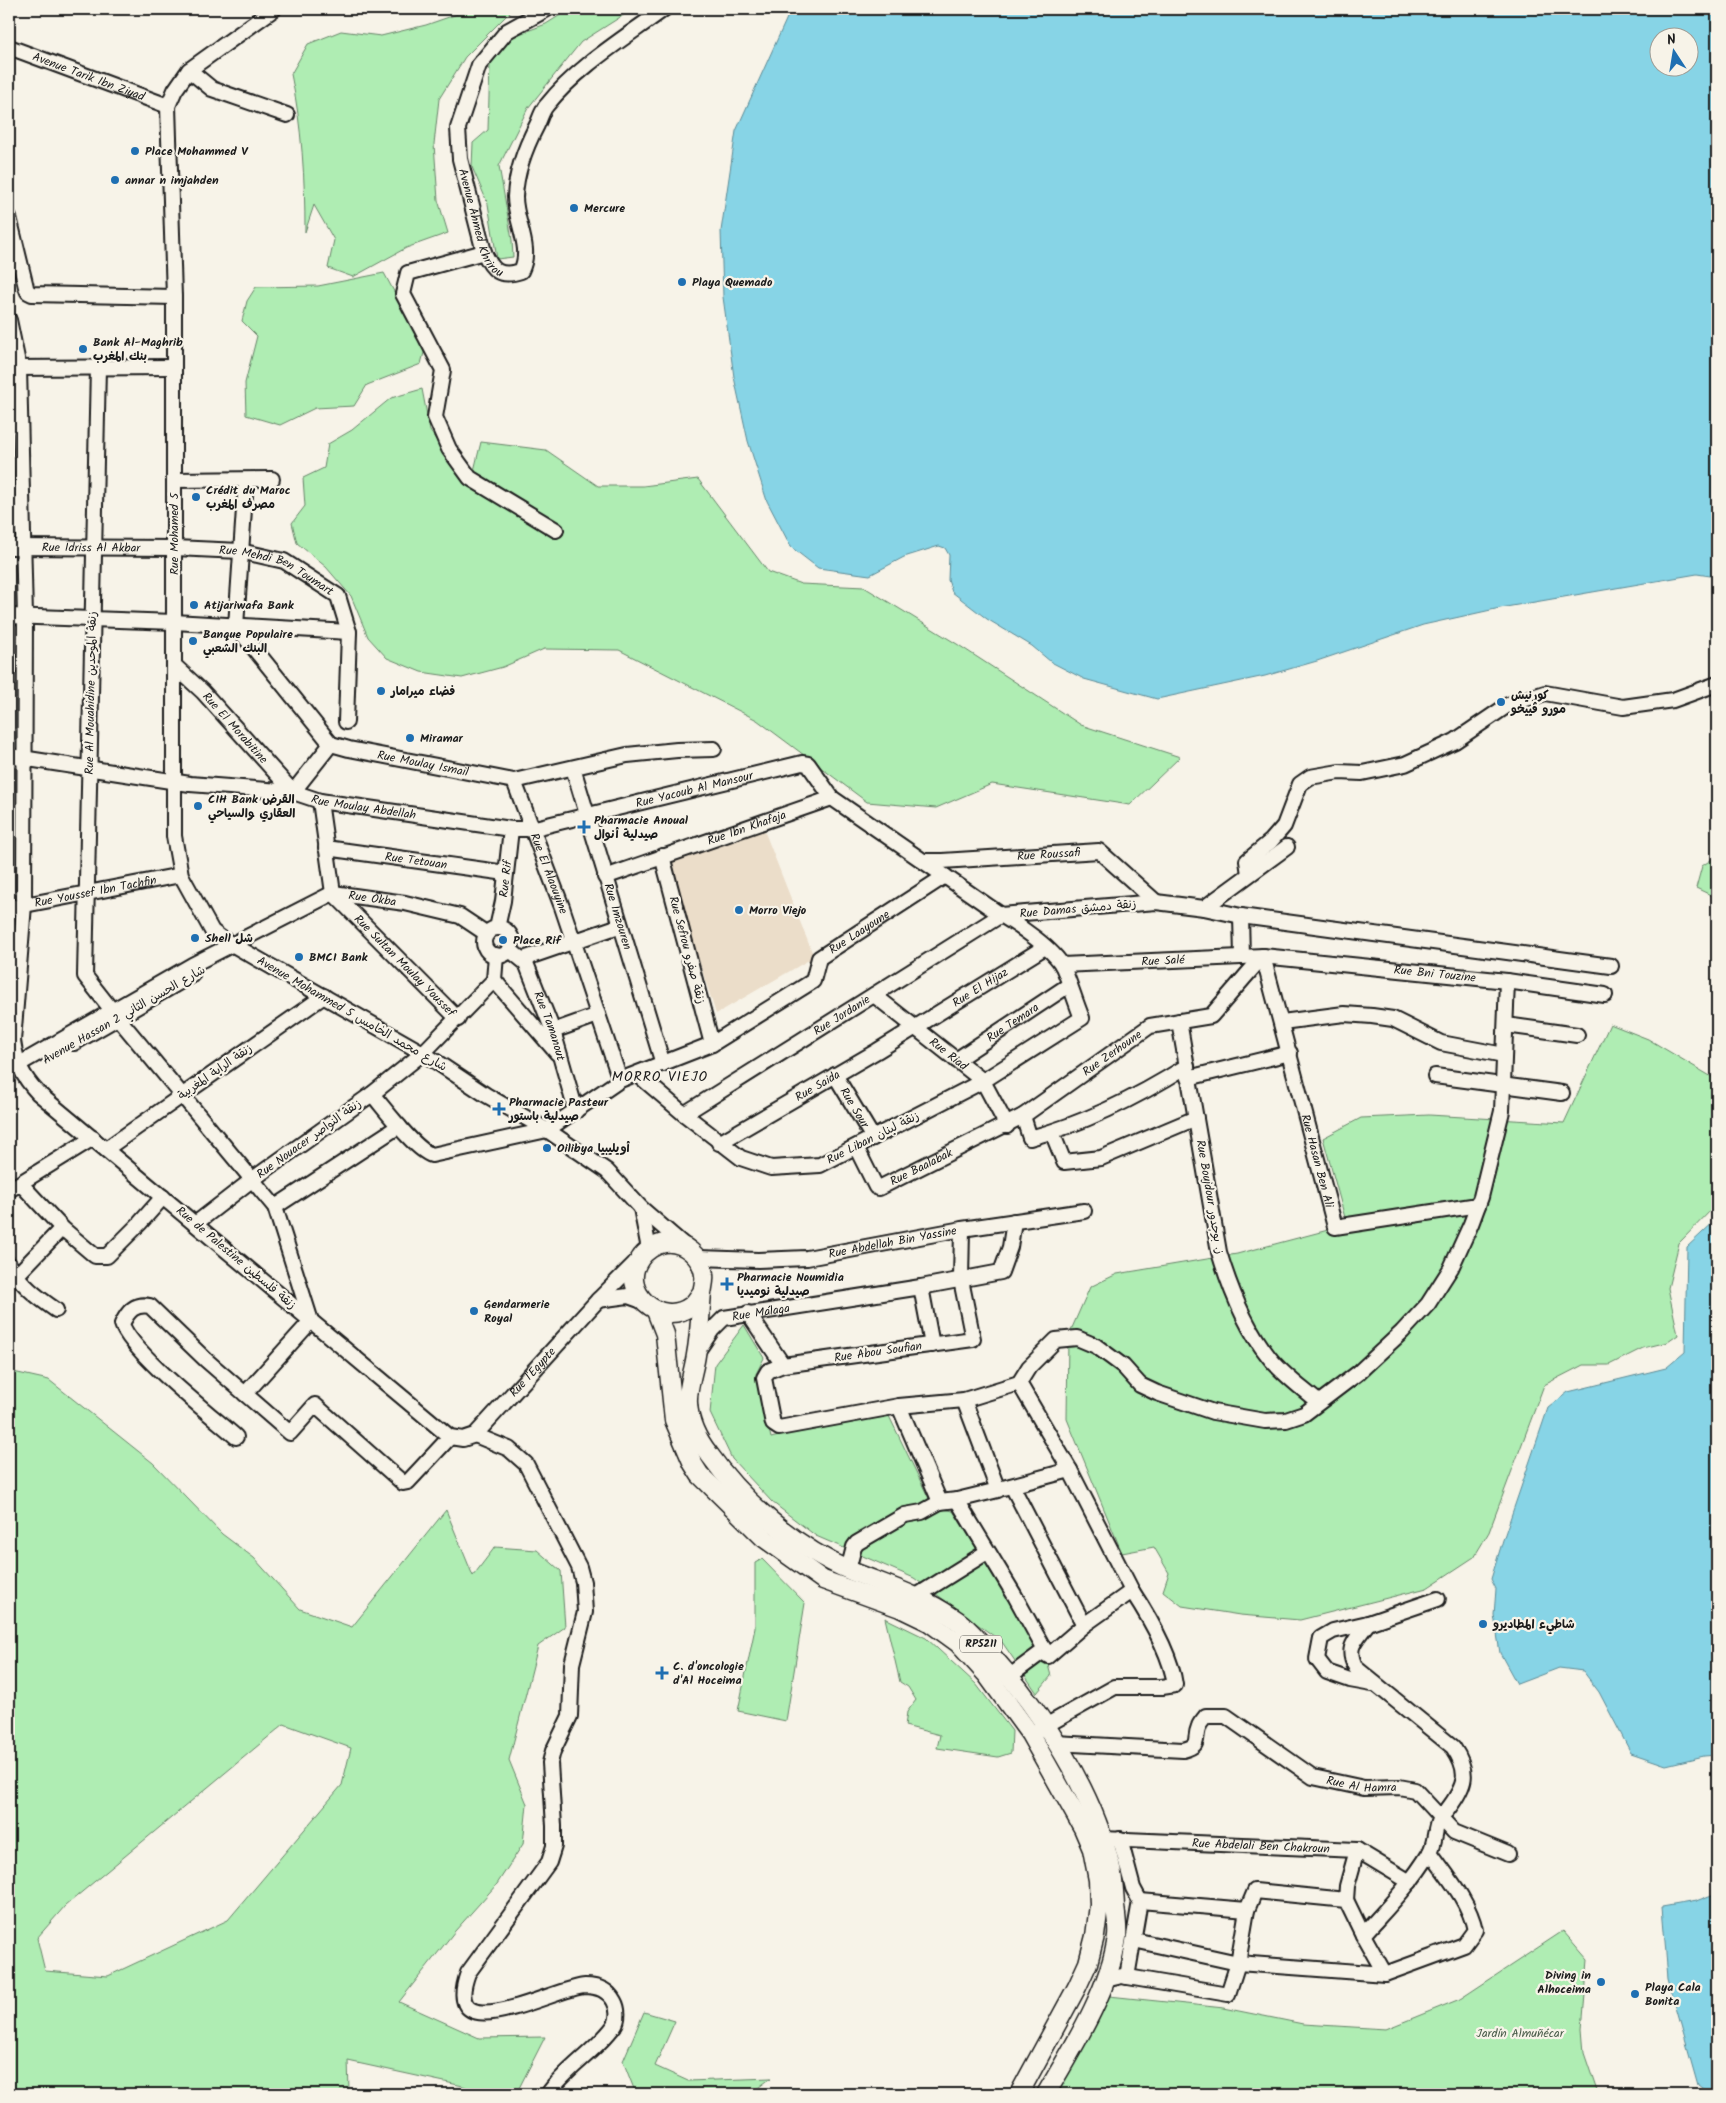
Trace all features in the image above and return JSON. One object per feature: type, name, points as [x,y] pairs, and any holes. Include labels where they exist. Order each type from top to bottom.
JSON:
[{"type":"main road","points":[[666,1243],[685,1246],[699,1258],[705,1276],[702,1292],[691,1306],[674,1313],[656,1311],[642,1301],[634,1284],[634,1271],[644,1254],[666,1243]]},
{"type":"main road","name":"RP5211","points":[[702,1292],[696,1354],[688,1401],[693,1424],[707,1452],[729,1480],[755,1507],[789,1535],[848,1570],[915,1597],[953,1617],[973,1634],[1018,1686],[1092,1849],[1098,1880],[1099,1905],[1095,1936],[1088,1963],[1019,2094]]},
{"type":"main road","name":"RP5211","points":[[656,1311],[665,1334],[674,1420],[700,1475],[764,1538],[823,1580],[900,1608],[929,1622],[958,1643],[1038,1730],[1056,1743],[1112,1839],[1110,1864],[1115,1894],[1118,1935],[1105,1980],[1077,2042],[1046,2094]]},
{"type":"street","points":[[168,106],[175,90],[189,70],[274,9]]},
{"type":"street","name":"Avenue Ahmed Khrirou","points":[[547,9],[507,31],[479,65],[458,128],[460,159],[484,252],[488,263],[499,273],[510,275],[521,271],[525,263],[526,251],[515,206],[516,181],[525,150],[546,106],[576,75],[664,9]]},
{"type":"street","name":"Avenue Tarik Ibn Ziyad","points":[[9,47],[168,106]]},
{"type":"street","points":[[189,70],[212,89],[287,115]]},
{"type":"street","name":"Rue Mohamed 5","points":[[168,106],[174,296],[174,622],[176,667],[174,836],[181,875],[212,931],[235,946]]},
{"type":"street","points":[[9,217],[26,287],[28,292],[32,294],[174,296]]},
{"type":"street","points":[[484,252],[408,273],[403,294],[443,370],[435,417],[448,449],[470,478],[556,530]]},
{"type":"street","points":[[9,320],[14,368],[25,617],[24,905],[13,1041],[16,1070]]},
{"type":"street","name":"Rue Al Mouahidine زنقة الموحدين","points":[[98,367],[86,976],[115,1014],[275,1207]]},
{"type":"street","points":[[14,368],[174,367]]},
{"type":"street","points":[[174,480],[272,479]]},
{"type":"street","points":[[246,480],[236,626],[331,744],[293,792]]},
{"type":"street","name":"Rue Idriss Al Akbar","points":[[9,547],[175,548]]},
{"type":"street","name":"Rue Mehdi Ben Toumart","points":[[175,548],[240,551],[284,561],[338,596],[349,632],[346,722]]},
{"type":"street","points":[[9,616],[174,622],[349,632]]},
{"type":"street","name":"Rue El Morabitine","points":[[176,667],[203,692],[293,792]]},
{"type":"street","points":[[1249,874],[1247,861],[1284,826],[1300,784],[1310,778],[1339,772],[1362,774],[1405,764],[1455,741],[1508,705],[1546,693],[1623,707],[1674,700],[1717,684]]},
{"type":"street","name":"Rue Moulay Ismail","points":[[331,744],[514,781]]},
{"type":"street","points":[[514,781],[627,755],[677,750],[714,749]]},
{"type":"street","name":"Rue Moulay Abdellah","points":[[9,756],[175,782],[293,792],[320,801],[511,829]]},
{"type":"street","name":"Rue Yacoub Al Mansour","points":[[511,829],[531,829],[802,763],[808,764],[832,798]]},
{"type":"street","name":"Rue Imzouren","points":[[573,768],[619,926],[663,1064]]},
{"type":"street","name":"Rue El Alaouyine","points":[[514,781],[574,941],[620,1080]]},
{"type":"street","points":[[832,798],[1001,915],[1022,927],[1062,965],[1069,985]]},
{"type":"street","name":"Rue Ibn Khafaja","points":[[605,876],[832,798]]},
{"type":"street","points":[[320,801],[333,893]]},
{"type":"street","name":"Rue Rif","points":[[492,931],[506,873],[511,829]]},
{"type":"street","points":[[1204,908],[1287,847]]},
{"type":"street","name":"Rue Tetouan","points":[[326,848],[506,873]]},
{"type":"street","name":"Rue Roussafi","points":[[923,861],[1098,851],[1156,902]]},
{"type":"street","name":"Rue Sefrou زنقة صفرو","points":[[662,856],[712,1044]]},
{"type":"street","name":"Rue Youssef Ibn Tachfin","points":[[9,908],[181,875]]},
{"type":"street","name":"Rue Laayoune","points":[[547,1130],[620,1080],[712,1044],[813,981],[819,958],[945,876]]},
{"type":"street","name":"Rue Okba","points":[[235,946],[333,893],[406,904],[460,916],[492,931]]},
{"type":"street","name":"Rue Sultan Moulay Youssef","points":[[333,893],[458,1019]]},
{"type":"street","name":"Rue Damas زنقة دمشق","points":[[1001,915],[1156,902],[1204,908],[1241,916],[1612,966]]},
{"type":"street","name":"Rue Jordanie","points":[[684,1114],[1001,915]]},
{"type":"street","points":[[1241,916],[1242,958]]},
{"type":"street","points":[[510,950],[523,959],[619,926]]},
{"type":"street","points":[[505,929],[511,936],[512,945],[510,950],[501,955],[491,954],[486,948],[485,943],[492,931],[505,929]]},
{"type":"street","name":"Avenue Mohammed 5 شارع محمد الخامس","points":[[235,946],[423,1053],[486,1095],[547,1130],[607,1171],[641,1208],[685,1246]]},
{"type":"street","name":"Avenue Hassan 2 شارع الحسن الثاني","points":[[9,1081],[16,1070],[235,946]]},
{"type":"street","name":"Rue El Hijaz","points":[[914,1027],[1045,947]]},
{"type":"street","points":[[423,1053],[494,980],[496,955]]},
{"type":"street","name":"Rue Salé","points":[[1062,965],[1263,956]]},
{"type":"street","name":"Rue Bni Touzine","points":[[1263,956],[1507,981],[1605,994]]},
{"type":"street","name":"Rue Zerhoune","points":[[1007,1126],[1150,1026],[1211,1016],[1263,956]]},
{"type":"street","name":"Rue Hasan Ben Ali","points":[[1263,956],[1336,1227],[1478,1205]]},
{"type":"street","name":"Rue Tamanout","points":[[523,959],[553,1030],[576,1111]]},
{"type":"street","points":[[494,980],[560,1057]]},
{"type":"street","points":[[748,1313],[783,1365],[768,1371],[764,1378],[773,1424],[780,1428],[900,1406],[964,1400],[1019,1384],[1029,1367],[1056,1340],[1077,1338],[1096,1346],[1123,1366],[1140,1385],[1157,1393],[1213,1412],[1264,1420],[1286,1420],[1304,1414],[1358,1373],[1402,1332],[1428,1304],[1451,1268],[1478,1205],[1502,1111],[1507,981]]},
{"type":"street","name":"Rue Liban زنقة لبنان","points":[[637,1074],[684,1114],[741,1158],[771,1168],[820,1166],[983,1081],[1082,1018],[1069,985]]},
{"type":"street","name":"Rue Temara","points":[[956,1060],[1069,985]]},
{"type":"street","name":"Rue Riad","points":[[874,995],[983,1081],[1007,1126]]},
{"type":"street","name":"زنقة الراية المغربية","points":[[106,1149],[324,996]]},
{"type":"street","points":[[1282,1022],[1344,1014],[1393,1019],[1441,1043],[1504,1055]]},
{"type":"street","points":[[553,1030],[598,1015]]},
{"type":"street","name":"Rue Boujdour ز. بوجدور","points":[[1179,1021],[1219,1252],[1229,1284],[1248,1325],[1269,1358],[1318,1402]]},
{"type":"street","points":[[1506,1025],[1577,1035]]},
{"type":"street","name":"Rue Saida","points":[[720,1143],[835,1076],[914,1027]]},
{"type":"street","name":"Rue Nouacer زنقة النواصر","points":[[195,1224],[253,1179],[372,1094],[423,1053]]},
{"type":"street","points":[[1023,1116],[1030,1138],[1052,1132],[1188,1072],[1290,1053]]},
{"type":"street","name":"Rue de Palestine زنقة فلسطين","points":[[16,1070],[38,1093],[311,1321],[463,1437],[509,1449],[526,1464],[579,1568],[586,1599],[585,1612],[572,1664],[570,1716],[553,1751],[550,1763],[554,1846],[549,1862],[468,1973],[462,1989],[466,2006],[472,2011],[484,2013],[505,2010],[584,1986],[604,1990],[610,1994],[616,2004],[616,2023],[548,2094]]},
{"type":"street","name":"Rue Sour","points":[[835,1076],[873,1138]]},
{"type":"street","points":[[1435,1076],[1562,1093]]},
{"type":"street","points":[[372,1094],[399,1126],[426,1153],[432,1155],[547,1130]]},
{"type":"street","points":[[1052,1132],[1064,1162],[1101,1158],[1196,1118]]},
{"type":"street","points":[[236,1436],[139,1350],[125,1333],[122,1324],[134,1308],[141,1305],[150,1306],[245,1394],[311,1321],[275,1207],[399,1126]]},
{"type":"street","name":"Rue Baalabak","points":[[856,1147],[876,1187],[879,1188],[1007,1126]]},
{"type":"street","points":[[93,1138],[15,1187],[95,1256],[107,1256],[163,1197]]},
{"type":"street","points":[[641,1208],[644,1254]]},
{"type":"street","name":"Rue Abdellah Bin Yassine","points":[[699,1258],[807,1258],[962,1229],[1084,1211]]},
{"type":"street","name":"Rue Málaga","points":[[696,1354],[712,1330],[724,1318],[921,1287],[1001,1272],[1010,1247],[1014,1221]]},
{"type":"street","points":[[12,1277],[62,1228]]},
{"type":"street","points":[[961,1280],[962,1229]]},
{"type":"street","name":"Rue l'Egypte","points":[[245,1394],[290,1434],[315,1405],[402,1483],[408,1482],[463,1437],[644,1254]]},
{"type":"street","points":[[9,1264],[12,1277],[56,1310]]},
{"type":"street","name":"Rue Abou Soufian","points":[[783,1365],[973,1339],[961,1280]]},
{"type":"street","points":[[921,1287],[932,1344]]},
{"type":"street","points":[[598,1300],[628,1296],[642,1301]]},
{"type":"street","points":[[1019,1384],[1070,1470],[1132,1592],[1144,1610],[1173,1669],[1175,1685],[1162,1688],[1115,1687],[1038,1730]]},
{"type":"street","points":[[964,1400],[998,1490]]},
{"type":"street","points":[[900,1406],[940,1502]]},
{"type":"street","points":[[848,1570],[854,1547],[857,1543],[905,1515],[922,1512],[940,1502],[998,1490],[1070,1470]]},
{"type":"street","points":[[1012,1486],[1084,1625]]},
{"type":"street","points":[[957,1500],[1015,1596],[1048,1656],[1084,1625],[1132,1592]]},
{"type":"street","points":[[915,1597],[987,1552]]},
{"type":"street","points":[[1374,1684],[1350,1680],[1327,1672],[1317,1659],[1321,1638],[1344,1627],[1368,1623],[1438,1599]]},
{"type":"street","points":[[1363,1935],[1410,1882],[1430,1852],[1440,1817],[1448,1810],[1463,1783],[1465,1773],[1453,1747],[1356,1668],[1350,1647],[1368,1623]]},
{"type":"street","points":[[1010,1676],[1045,1650]]},
{"type":"street","name":"Rue Al Hamra","points":[[1056,1743],[1183,1750],[1192,1748],[1197,1741],[1198,1726],[1206,1716],[1226,1716],[1313,1777],[1364,1788],[1399,1787],[1415,1790],[1440,1817]]},
{"type":"street","points":[[1440,1817],[1454,1832],[1508,1854]]},
{"type":"street","points":[[1112,1839],[1140,1901],[1127,1977]]},
{"type":"street","name":"Rue Abdelali Ben Chakroun","points":[[1112,1839],[1357,1850],[1410,1882]]},
{"type":"street","points":[[1357,1850],[1347,1886],[1346,1900],[1385,1974]]},
{"type":"street","points":[[1134,1940],[1238,1962],[1385,1974],[1464,1945],[1475,1930],[1471,1914],[1452,1882],[1430,1852]]},
{"type":"street","points":[[1105,1980],[1122,1976],[1228,1994],[1238,1962],[1247,1910],[1255,1891],[1346,1900]]},
{"type":"street","points":[[1140,1901],[1247,1910]]},
{"type":"shaded area","name":"Morro Viejo","points":[[764,830],[814,957],[716,1014],[668,863]]},
{"type":"green space","points":[[472,9],[513,9],[465,57],[439,99],[434,144],[438,200],[448,233],[406,248],[353,277],[328,268],[334,240],[314,205],[305,232],[302,153],[298,113],[291,74],[308,44],[341,31],[381,36],[426,25]]},
{"type":"green space","points":[[570,9],[633,9],[581,42],[528,108],[499,166],[512,240],[513,257],[497,259],[488,204],[472,167],[473,143],[488,130],[490,63],[506,39],[546,24]]},
{"type":"green space","points":[[384,273],[425,349],[421,364],[367,385],[354,406],[315,408],[280,425],[246,415],[245,383],[257,336],[242,321],[247,301],[256,287],[318,286]]},
{"type":"green space","points":[[422,389],[430,431],[446,454],[471,483],[481,442],[546,450],[598,486],[643,486],[698,479],[768,572],[801,584],[864,587],[957,644],[1081,725],[1180,757],[1130,805],[992,784],[936,808],[867,802],[757,720],[619,650],[544,649],[503,667],[462,678],[421,672],[387,658],[368,637],[351,596],[326,567],[297,543],[292,523],[305,506],[303,478],[324,468],[328,444],[352,430],[391,398]]},
{"type":"green space","points":[[1717,856],[1717,898],[1696,888],[1702,866]]},
{"type":"green space","points":[[1610,1024],[1648,1039],[1717,1080],[1717,1204],[1679,1243],[1668,1288],[1678,1335],[1668,1342],[1643,1348],[1609,1365],[1583,1365],[1544,1385],[1489,1532],[1474,1557],[1427,1588],[1300,1620],[1240,1615],[1182,1606],[1163,1591],[1169,1573],[1154,1547],[1122,1553],[1067,1419],[1068,1337],[1090,1287],[1117,1274],[1237,1254],[1347,1225],[1323,1138],[1361,1118],[1429,1115],[1564,1123]]},
{"type":"green space","points":[[744,1325],[764,1358],[756,1374],[771,1438],[799,1431],[889,1416],[933,1507],[953,1511],[1047,1661],[1051,1676],[1037,1693],[1002,1642],[914,1578],[816,1536],[772,1502],[732,1459],[710,1413],[715,1364]]},
{"type":"green space","points":[[9,1371],[49,1380],[153,1463],[222,1534],[254,1558],[300,1609],[352,1627],[446,1510],[473,1576],[495,1547],[537,1550],[561,1571],[565,1627],[538,1646],[509,1760],[527,1804],[523,1844],[497,1884],[455,1931],[399,2002],[479,2038],[545,2037],[516,2094],[483,2094],[463,2086],[348,2061],[349,2090],[380,2094],[9,2094]],"holes":[[[284,1724],[351,1748],[342,1785],[228,1920],[108,1976],[45,1971],[37,1938],[65,1906]]]},
{"type":"green space","points":[[762,1559],[805,1603],[786,1721],[738,1711],[755,1628],[755,1563]]},
{"type":"green space","points":[[885,1618],[926,1638],[976,1684],[1012,1731],[1011,1753],[998,1757],[937,1748],[940,1735],[905,1726],[907,1712],[916,1700],[908,1687],[900,1682]]},
{"type":"green space","name":"Jardín Almuñécar","points":[[1563,1931],[1588,1960],[1582,2029],[1584,2053],[1598,2094],[1054,2094],[1109,1996],[1224,2008],[1303,2024],[1386,2029],[1460,1999]]},
{"type":"green space","points":[[644,2012],[675,2021],[655,2066],[688,2081],[771,2078],[750,2094],[636,2094],[623,2061]]},
{"type":"water","points":[[791,9],[1717,9],[1717,577],[1697,574],[1500,608],[1423,625],[1317,661],[1265,676],[1157,699],[1084,679],[1051,662],[1032,646],[987,619],[952,592],[948,580],[949,555],[945,548],[939,546],[904,557],[870,575],[818,568],[791,547],[767,501],[748,441],[734,377],[723,297],[721,231],[736,131]]},
{"type":"water","points":[[1717,1219],[1717,1755],[1704,1756],[1666,1765],[1631,1753],[1599,1692],[1583,1671],[1559,1668],[1517,1684],[1500,1653],[1494,1615],[1496,1589],[1491,1579],[1548,1408],[1568,1392],[1666,1368],[1685,1352],[1687,1247]]},
{"type":"water","points":[[1717,1893],[1717,2094],[1711,2094],[1698,2084],[1668,1978],[1662,1907],[1696,1901]]},
{"type":"place","name":"Place Mohammed V","points":[[135,151]]},
{"type":"place","name":"annar n imjahden","points":[[115,180]]},
{"type":"place","name":"Mercure","points":[[574,208]]},
{"type":"place","name":"Playa Quemado","points":[[682,282]]},
{"type":"place","name":"Bank Al-Maghrib بنك المغرب","points":[[83,349]]},
{"type":"place","name":"Crédit du Maroc مصرف المغرب","points":[[196,497]]},
{"type":"place","name":"Atijariwafa Bank","points":[[194,605]]},
{"type":"place","name":"Banque Populaire البنك الشعبي","points":[[193,641]]},
{"type":"place","name":"فضاء ميرامار","points":[[381,691]]},
{"type":"place","name":"كورنيش مورو ڤييخو","points":[[1501,702]]},
{"type":"place","name":"Miramar","points":[[410,738]]},
{"type":"place","name":"CIH Bank القرض العقاري والسياحي","points":[[198,806]]},
{"type":"place","name":"Pharmacie Anoual صيدلية أنوال","points":[[584,827]]},
{"type":"place","name":"Morro Viejo","points":[[739,910]]},
{"type":"place","name":"Shell شل","points":[[195,938]]},
{"type":"place","name":"Place Rif","points":[[503,940]]},
{"type":"place","name":"BMCI Bank","points":[[299,957]]},
{"type":"place","name":"Pharmacie Pasteur صيدلية باستور","points":[[499,1109]]},
{"type":"place","name":"Oilibya أويليبيا","points":[[547,1148]]},
{"type":"place","name":"Pharmacie Noumidia صيدلية نوميديا","points":[[727,1284]]},
{"type":"place","name":"Gendarmerie Royal","points":[[474,1311]]},
{"type":"place","name":"شاطيء المطاديرو","points":[[1483,1624]]},
{"type":"place","name":"C. d'oncologie d'Al Hoceima","points":[[662,1673]]},
{"type":"place","name":"Diving in Alhoceima","points":[[1601,1982]]},
{"type":"place","name":"Playa Cala Bonita","points":[[1635,1994]]},
{"type":"district","name":"MORRO VIEJO","points":[[660,1077]]}]
